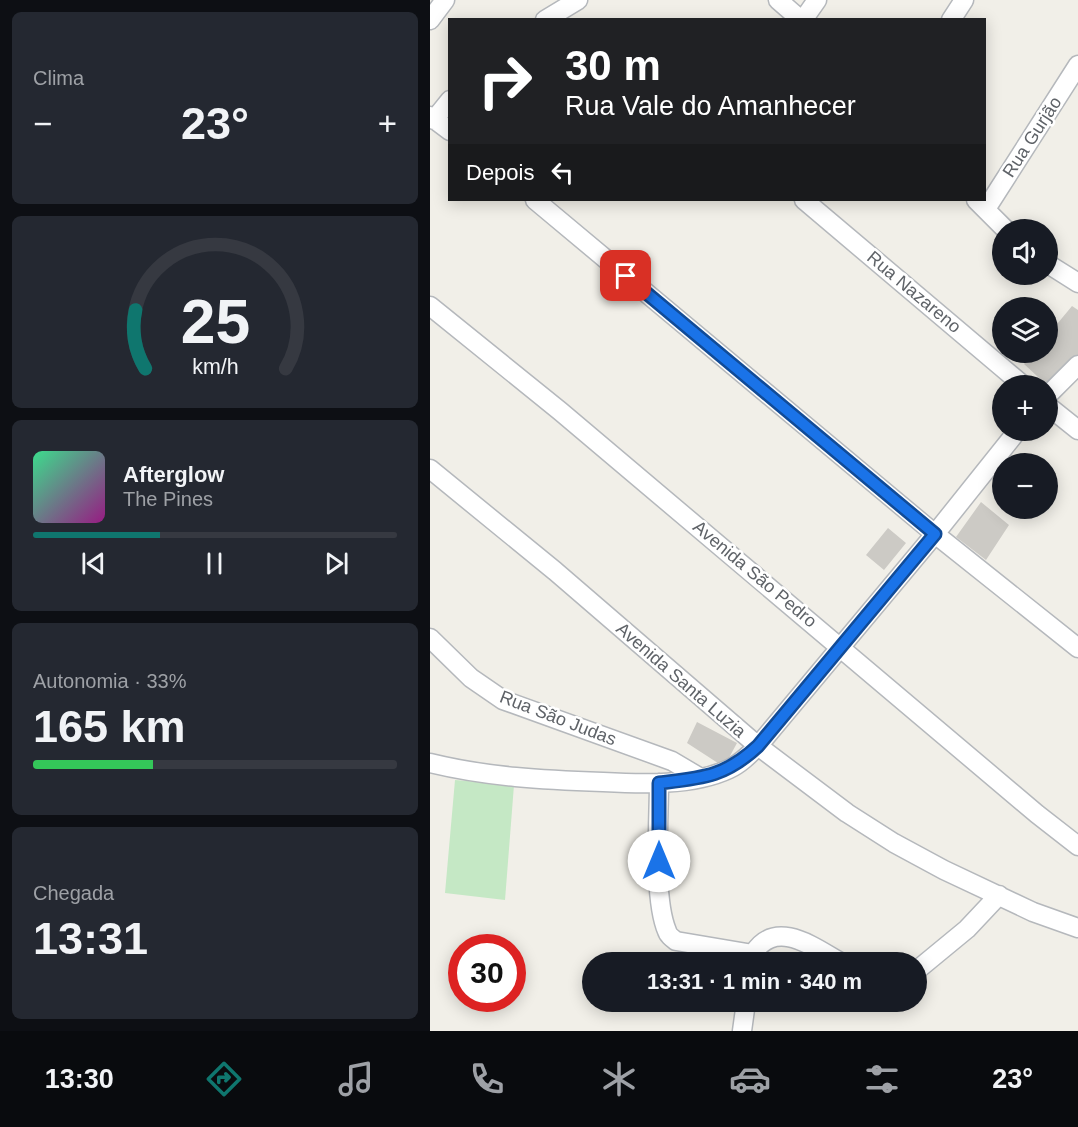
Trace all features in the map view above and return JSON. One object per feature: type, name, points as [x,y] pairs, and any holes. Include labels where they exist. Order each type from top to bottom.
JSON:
[{"type":"street","points":[[430,20],[445,0]]},
{"type":"street","points":[[548,18],[578,0]]},
{"type":"street","points":[[778,0],[800,18]]},
{"type":"street","points":[[804,18],[817,0]]},
{"type":"street","points":[[952,18],[964,0]]},
{"type":"street","name":"Rua Gurjão","points":[[986,197],[1078,65]]},
{"type":"street","points":[[448,102],[432,118],[448,130]]},
{"type":"street","points":[[536,201],[935,534],[1078,648]]},
{"type":"street","name":"Rua Nazareno","points":[[805,201],[1011,375]]},
{"type":"street","points":[[981,204],[995,219]]},
{"type":"street","points":[[1058,270],[1078,283]]},
{"type":"street","name":"Avenida São Pedro","points":[[430,306],[560,411],[1037,814],[1078,846]]},
{"type":"street","points":[[1058,385],[1078,365]]},
{"type":"street","points":[[1058,414],[1078,430]]},
{"type":"street","points":[[430,763],[457,769],[528,778],[659,783],[699,777],[730,769],[758,746],[935,534],[1009,441]]},
{"type":"street","name":"Avenida Santa Luzia","points":[[430,469],[555,572],[758,746],[847,813],[894,843],[944,870],[1033,912],[1078,928]]},
{"type":"street","name":"Rua São Judas","points":[[430,638],[471,678],[504,700],[672,760],[699,777]]},
{"type":"street","points":[[659,783],[659,881],[662,915],[667,933],[676,941],[725,952]]},
{"type":"street","points":[[927,962],[967,928],[999,895]]},
{"type":"street","points":[[755,952],[758,945],[767,939],[794,937],[822,952]]},
{"type":"street","points":[[742,1031],[745,1012]]},
{"type":"green space","points":[[455,780],[514,785],[505,900],[445,893]]},
{"type":"building","points":[[1072,306],[1078,310],[1078,355],[1058,379],[1058,375],[1036,375],[1025,363],[1058,363],[1058,323]]},
{"type":"building","points":[[981,502],[992,511],[992,519],[1002,519],[1009,525],[986,560],[956,537]]},
{"type":"building","points":[[888,528],[906,543],[884,570],[866,555]]},
{"type":"building","points":[[697,722],[737,743],[724,767],[687,743]]},
{"type":"route","points":[[626,276],[935,534],[758,746],[743,760],[730,769],[715,774],[659,783],[659,861]]}]
